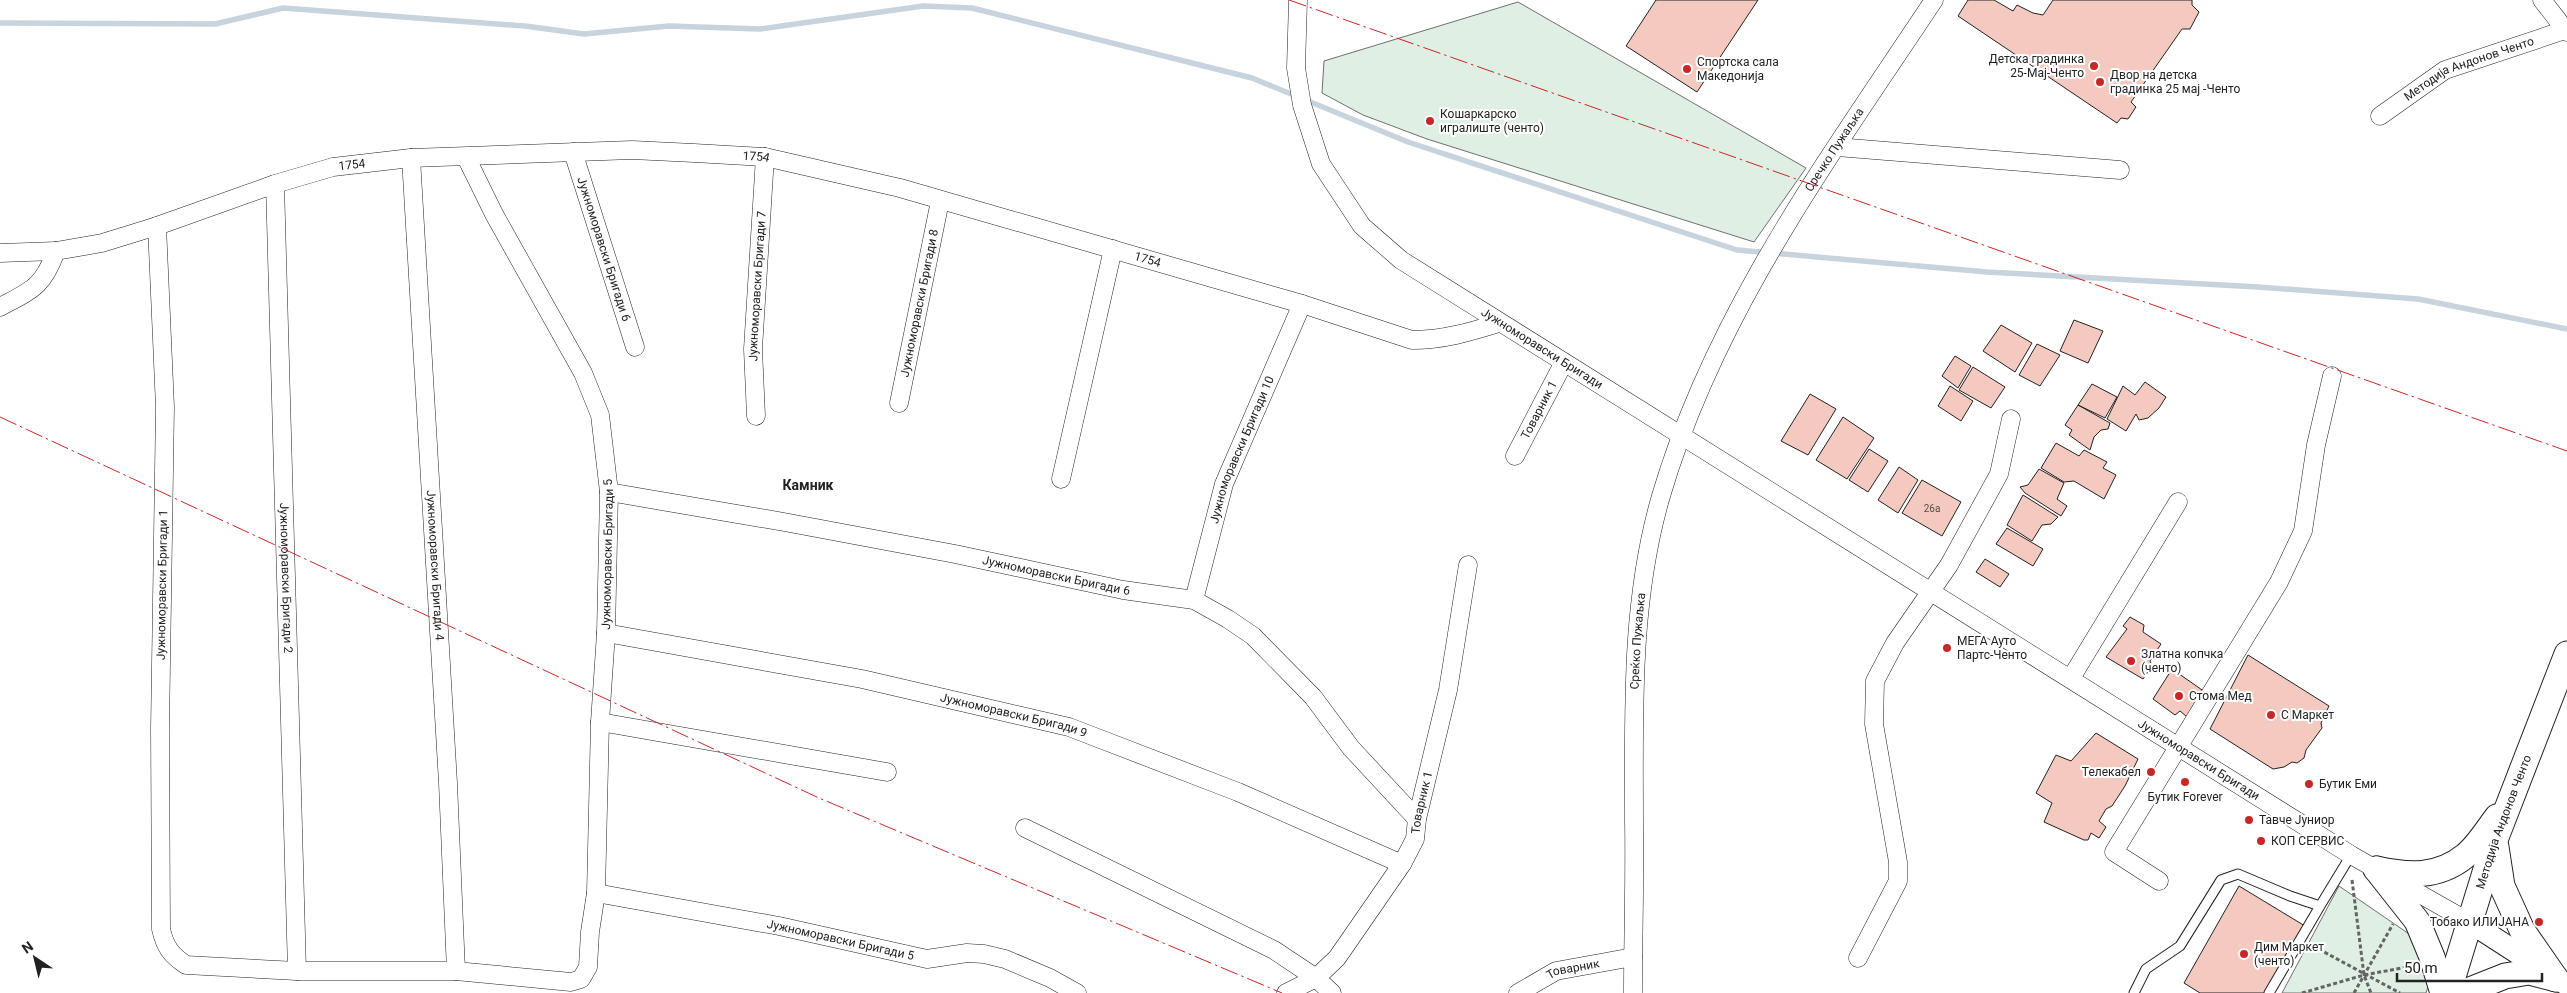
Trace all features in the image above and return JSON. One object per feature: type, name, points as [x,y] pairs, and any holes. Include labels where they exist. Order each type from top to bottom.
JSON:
[{"type":"main road","name":"Методија Андонов Ченто","points":[[2448,993],[2495,840],[2567,654]]},
{"type":"main road","points":[[2360,865],[2405,876],[2439,870],[2465,856],[2508,804]]},
{"type":"main road","points":[[2495,840],[2502,886],[2522,930],[2562,982]]},
{"type":"main road","points":[[2360,865],[2418,921],[2443,993]]},
{"type":"main road","points":[[2462,993],[2505,976],[2529,972],[2562,982]]},
{"type":"street","name":"Јужноморавски Бригади","points":[[1298,0],[1296,68],[1302,105],[1321,164],[1362,226],[1401,260],[1563,364],[1682,435],[2179,746],[2360,865],[2471,923]]},
{"type":"street","name":"Сречко Пужаљка","points":[[1739,305],[1775,242],[1934,0]]},
{"type":"street","name":"Методија Андонов Ченто","points":[[2380,116],[2445,70],[2566,31],[2542,0]]},
{"type":"street","points":[[1837,147],[2120,170]]},
{"type":"street","name":"1754","points":[[0,253],[56,251],[102,243],[333,166],[411,158],[632,150],[765,157],[900,188],[1302,304],[1412,340],[1430,340],[1458,335],[1499,323]]},
{"type":"street","name":"Јужноморавски Бригади 6","points":[[573,152],[635,347]]},
{"type":"street","name":"Јужноморавски Бригади 5","points":[[456,971],[571,982],[581,979],[588,967],[590,932],[596,893],[600,722],[606,633],[609,492],[600,415],[583,374],[494,214],[466,157]]},
{"type":"street","name":"Јужноморавски Бригади 7","points":[[756,416],[754,349],[765,157]]},
{"type":"street","name":"Јужноморавски Бригади 4","points":[[411,158],[448,783],[456,971]]},
{"type":"street","name":"Јужноморавски Бригади 2","points":[[275,184],[297,971]]},
{"type":"street","name":"Јужноморавски Бригади 8","points":[[898,403],[940,201]]},
{"type":"street","name":"Јужноморавски Бригади 1","points":[[157,226],[165,407],[160,729],[161,929],[164,944],[173,957],[186,965],[297,971]]},
{"type":"street","points":[[1061,479],[1113,249]]},
{"type":"street","points":[[0,307],[37,287],[50,268],[56,251]]},
{"type":"street","name":"Јужноморавски Бригади 10","points":[[1194,600],[1224,484],[1302,304]]},
{"type":"street","name":"Среќко Пужаљка","points":[[1633,993],[1635,895],[1633,671],[1644,574],[1660,498],[1682,435],[1739,305]]},
{"type":"street","name":"Товарник 1","points":[[1515,456],[1563,364]]},
{"type":"street","points":[[2159,881],[2114,852],[2279,582],[2303,531],[2316,445],[2332,376]]},
{"type":"street","points":[[1858,958],[1898,881],[1898,862],[1874,724],[1875,681],[1895,643],[1949,565],[1999,474],[2011,419]]},
{"type":"street","name":"Јужноморавски Бригади 6","points":[[609,492],[955,554],[1123,590],[1194,600],[1253,636],[1313,697],[1351,748],[1417,819]]},
{"type":"street","points":[[2071,678],[2178,502]]},
{"type":"street","name":"Товарник 1","points":[[1286,993],[1316,978],[1337,958],[1402,864],[1415,839],[1417,819],[1448,690],[1468,565]]},
{"type":"street","name":"Јужноморавски Бригади 9","points":[[606,633],[862,679],[1069,727],[1238,792],[1402,864]]},
{"type":"street","points":[[600,722],[886,772]]},
{"type":"street","points":[[1025,828],[1274,950],[1316,978],[1332,993]]},
{"type":"street","name":"Јужноморавски Бригади 5","points":[[596,893],[779,926],[927,959],[967,953],[1005,958],[1078,993]]},
{"type":"street","points":[[2471,923],[2562,982]]},
{"type":"street","name":"Товарник","points":[[1518,993],[1556,971],[1633,957]]},
{"type":"street","points":[[297,971],[456,971]]},
{"type":"lane","points":[[2269,993],[2320,906],[2360,865]]},
{"type":"lane","points":[[2134,993],[2146,969],[2180,946],[2220,880],[2228,876],[2238,874],[2290,896],[2320,906]]},
{"type":"path","points":[[2360,865],[2352,880],[2364,975],[2371,993]]},
{"type":"path","points":[[2354,993],[2398,917]]},
{"type":"path","points":[[2306,942],[2400,993]]},
{"type":"path","points":[[2302,993],[2364,975],[2418,964]]},
{"type":"green space","points":[[1518,2],[1806,168],[1754,242],[1427,139],[1363,115],[1322,93],[1324,61]]},
{"type":"green space","points":[[2339,886],[2415,938],[2430,980],[2426,993],[2282,993]]},
{"type":"building","name":"Спортска сала Македонија","points":[[1656,0],[1758,0],[1697,92],[1626,46]]},
{"type":"building","name":"Двор на детска градинка 25 мај -Ченто","points":[[1968,0],[1994,0],[2013,11],[2017,5],[2033,13],[2043,15],[2053,0],[2192,0],[2192,5],[2199,12],[2190,29],[2182,29],[2131,102],[2136,107],[2128,119],[2121,118],[2117,123],[1958,16]]},
{"type":"building","points":[[2074,320],[2103,331],[2088,363],[2060,351]]},
{"type":"building","points":[[2001,325],[2032,343],[2015,372],[1983,351]]},
{"type":"building","points":[[2037,344],[2060,355],[2040,386],[2019,375]]},
{"type":"building","points":[[1955,356],[1971,366],[1958,388],[1942,376]]},
{"type":"building","points":[[1973,367],[2005,387],[1991,408],[1959,390]]},
{"type":"building","points":[[2145,382],[2166,397],[2159,408],[2148,418],[2139,420],[2136,414],[2126,431],[2107,419],[2123,386],[2135,395]]},
{"type":"building","points":[[2092,384],[2117,397],[2105,418],[2078,405]]},
{"type":"building","points":[[1950,386],[1973,401],[1961,421],[1938,406]]},
{"type":"building","points":[[1810,394],[1836,409],[1808,455],[1781,441]]},
{"type":"building","points":[[2078,405],[2110,423],[2108,429],[2101,430],[2094,437],[2090,450],[2069,435],[2072,430],[2065,425]]},
{"type":"building","points":[[1843,417],[1874,438],[1847,479],[1816,460]]},
{"type":"building","points":[[2056,443],[2079,456],[2084,450],[2107,462],[2103,468],[2116,475],[2104,499],[2074,481],[2064,482],[2041,468]]},
{"type":"building","points":[[1869,449],[1888,461],[1868,492],[1849,480]]},
{"type":"building","points":[[1899,467],[1918,480],[1898,513],[1878,500]]},
{"type":"building","points":[[2039,469],[2064,483],[2057,499],[2067,506],[2061,516],[2025,493],[2020,487],[2028,485]]},
{"type":"building","points":[[1922,480],[1961,502],[1942,536],[1902,513]]},
{"type":"building","points":[[2023,495],[2058,517],[2051,524],[2042,525],[2032,541],[2007,525]]},
{"type":"building","points":[[2007,528],[2043,549],[2033,566],[1996,544]]},
{"type":"building","points":[[1985,559],[2009,574],[2000,587],[1976,572]]},
{"type":"building","points":[[2130,617],[2144,625],[2143,632],[2161,644],[2150,661],[2152,666],[2143,679],[2106,657],[2127,629],[2123,626]]},
{"type":"building","name":"С Маркет","points":[[2248,655],[2329,706],[2321,723],[2322,728],[2306,750],[2304,758],[2297,763],[2292,762],[2284,767],[2273,769],[2210,729]]},
{"type":"building","name":"Стома Мед","points":[[2172,669],[2205,692],[2187,717],[2180,711],[2175,715],[2153,699]]},
{"type":"building","points":[[2096,733],[2138,759],[2125,786],[2112,806],[2106,809],[2099,821],[2106,827],[2099,838],[2091,833],[2088,840],[2084,840],[2044,822],[2052,803],[2036,793],[2056,755],[2071,761]]},
{"type":"building","name":"Дим Маркет (ченто)","points":[[2239,886],[2305,926],[2266,993],[2200,993],[2184,983]]},
{"type":"waterway","points":[[0,23],[215,24],[283,8],[525,26],[584,34],[669,26],[760,29],[923,6],[972,8],[1252,78],[1408,142],[1737,250],[1987,272],[2258,287],[2418,299],[2567,329]]},
{"type":"power","points":[[1289,0],[2567,451]]},
{"type":"power","points":[[0,417],[819,798],[1282,993]]},
{"type":"place","name":"Детска градинка 25-Мај-Ченто","points":[[2094,66]]},
{"type":"place","name":"Спортска сала Македонија","points":[[1687,69]]},
{"type":"place","name":"Двор на детска градинка 25 мај -Ченто","points":[[2100,82]]},
{"type":"place","name":"Кошаркарско игралиште (ченто)","points":[[1430,121]]},
{"type":"place","name":"МЕГА Ауто Партс-Ченто","points":[[1947,648]]},
{"type":"place","name":"Златна копчка (ченто)","points":[[2131,661]]},
{"type":"place","name":"Стома Мед","points":[[2179,696]]},
{"type":"place","name":"С Маркет","points":[[2271,715]]},
{"type":"place","name":"Телекабел","points":[[2151,772]]},
{"type":"place","name":"Бутик Forever","points":[[2185,782]]},
{"type":"place","name":"Бутик Еми","points":[[2309,784]]},
{"type":"place","name":"Тавче Јуниор","points":[[2249,820]]},
{"type":"place","name":"КОП СЕРВИС","points":[[2261,841]]},
{"type":"place","name":"Тобако ИЛИЈАНА","points":[[2539,922]]},
{"type":"place","name":"Дим Маркет (ченто)","points":[[2244,954]]},
{"type":"district","name":"Камник","points":[[808,485]]}]
